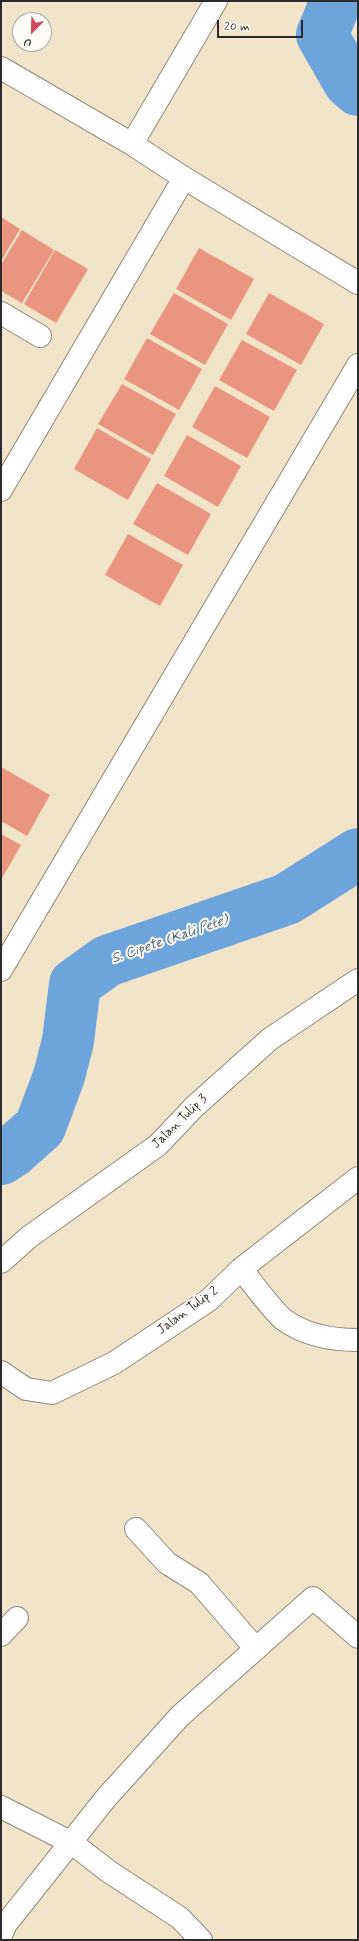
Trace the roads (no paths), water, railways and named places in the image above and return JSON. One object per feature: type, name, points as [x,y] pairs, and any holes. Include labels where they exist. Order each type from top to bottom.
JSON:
[{"type":"street","points":[[132,144],[216,1]]},
{"type":"street","points":[[1,68],[132,144],[184,178],[358,282]]},
{"type":"street","points":[[1,490],[184,178]]},
{"type":"street","points":[[1,313],[40,336]]},
{"type":"street","points":[[1,970],[358,365]]},
{"type":"street","name":"Jalan Tulip 3","points":[[1,1262],[29,1237],[158,1145],[194,1107],[270,1039],[358,980]]},
{"type":"street","name":"Jalan Tulip 2","points":[[1,1372],[26,1389],[52,1393],[114,1363],[209,1300],[241,1269],[358,1178]]},
{"type":"street","points":[[241,1269],[282,1318],[310,1333],[338,1340],[358,1340]]},
{"type":"street","points":[[136,1529],[167,1563],[199,1583],[256,1649]]},
{"type":"street","points":[[1,1935],[6,1924],[72,1843],[106,1798],[180,1716],[313,1598],[358,1637]]},
{"type":"street","points":[[1,1636],[18,1618]]},
{"type":"street","points":[[1,1806],[72,1843],[108,1871],[180,1918],[201,1940]]},
{"type":"waterway","name":"S. Cipete (Kali Pete)","points":[[336,1],[322,35],[349,82],[358,90]]},
{"type":"waterway","name":"S. Cipete (Kali Pete)","points":[[1,1159],[13,1151],[40,1127],[59,1076],[68,1041],[75,984],[107,961],[287,899],[358,854]]}]
